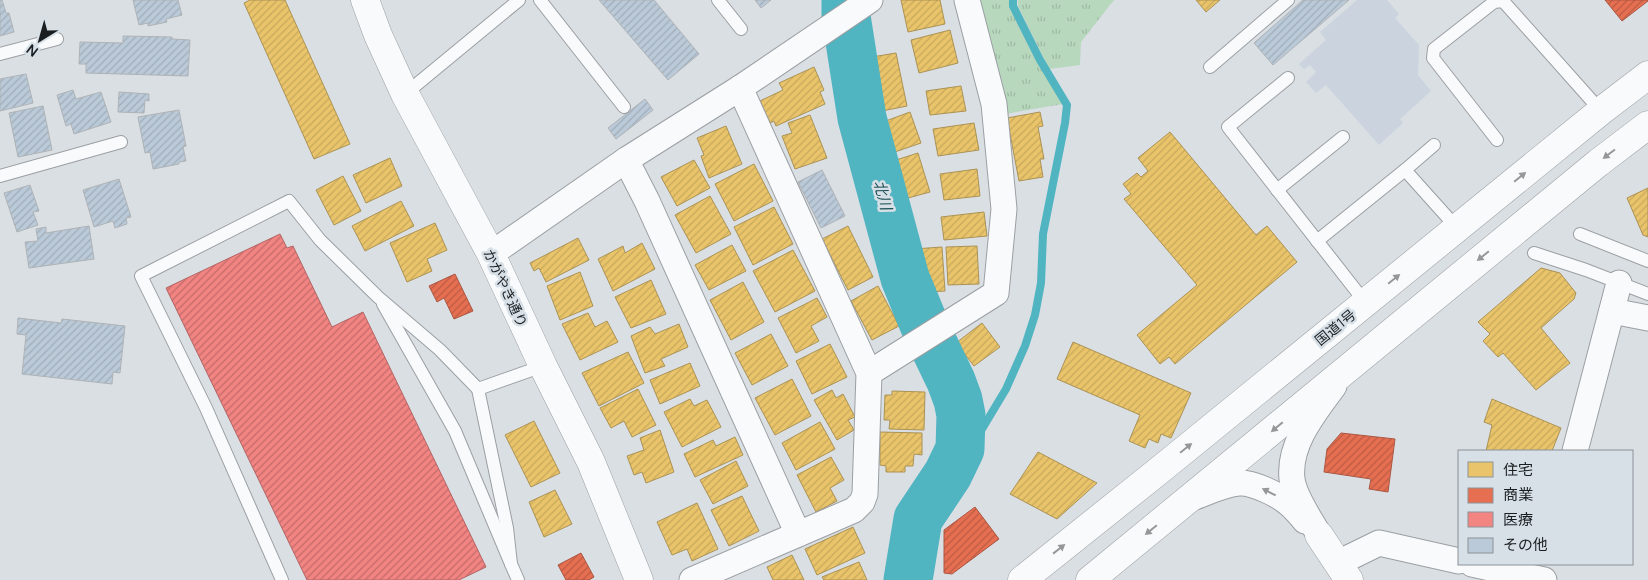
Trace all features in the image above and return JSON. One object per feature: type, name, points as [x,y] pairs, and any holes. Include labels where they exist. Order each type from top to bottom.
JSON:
[{"type":"main road","name":"かがやき通り","points":[[365,0],[378,35],[405,94],[491,254],[542,366],[591,462],[639,580]]},
{"type":"main road","name":"国道1号","points":[[1022,580],[1648,75]]},
{"type":"main road","points":[[1090,580],[1598,162],[1648,125]]},
{"type":"main road","points":[[1319,535],[1343,571]]},
{"type":"street","points":[[491,254],[626,160],[740,88],[870,0]]},
{"type":"street","points":[[870,373],[996,293],[1004,209],[994,104],[967,0]]},
{"type":"street","points":[[692,580],[854,510],[862,502],[865,494],[870,373],[740,88]]},
{"type":"street","points":[[626,160],[652,210],[798,534]]},
{"type":"street","points":[[1575,450],[1619,283]]},
{"type":"street","points":[[1612,311],[1648,318]]},
{"type":"street","points":[[1319,535],[1298,497],[1292,481],[1292,463],[1297,446],[1316,410],[1346,368]]},
{"type":"street","points":[[1189,499],[1218,488],[1240,483],[1259,487],[1289,504],[1319,535]]},
{"type":"street","points":[[1343,571],[1379,543],[1458,561]]},
{"type":"street","points":[[1476,565],[1543,580],[1546,565]]},
{"type":"lane","points":[[405,94],[505,4],[519,0]]},
{"type":"lane","points":[[540,0],[624,107]]},
{"type":"lane","points":[[718,0],[741,29]]},
{"type":"lane","points":[[1210,67],[1288,0]]},
{"type":"lane","points":[[1497,140],[1433,58],[1434,49],[1492,1],[1503,1],[1601,111]]},
{"type":"lane","points":[[0,54],[57,39]]},
{"type":"lane","points":[[1288,78],[1228,127],[1365,302]]},
{"type":"lane","points":[[1277,190],[1343,137]]},
{"type":"lane","points":[[0,176],[121,142]]},
{"type":"lane","points":[[1317,241],[1434,145]]},
{"type":"lane","points":[[1405,170],[1456,228]]},
{"type":"lane","points":[[282,580],[206,408],[141,276],[289,201],[320,240],[378,297],[440,350],[478,389],[507,528],[511,564]]},
{"type":"lane","points":[[1580,234],[1648,261]]},
{"type":"lane","points":[[1534,253],[1586,270],[1648,294]]},
{"type":"lane","points":[[378,297],[455,431],[518,580]]},
{"type":"lane","points":[[478,389],[542,366]]},
{"type":"shaded area","points":[[1357,0],[1387,0],[1399,14],[1395,18],[1419,45],[1418,75],[1431,91],[1400,119],[1403,123],[1379,145],[1326,85],[1316,93],[1306,82],[1316,72],[1310,65],[1304,69],[1299,64],[1326,40],[1320,32]]},
{"type":"green space","points":[[978,0],[1012,0],[1011,7],[1037,62],[1063,104],[1005,114]]},
{"type":"green space","points":[[1018,0],[1114,0],[1081,42],[1080,65],[1049,69],[1018,6]]},
{"type":"building: 住宅","points":[[250,0],[285,0],[350,144],[314,159],[244,3]]},
{"type":"building: 住宅","points":[[901,0],[940,0],[945,24],[908,32]]},
{"type":"building: 住宅","points":[[1196,0],[1220,0],[1206,12]]},
{"type":"building: 住宅","points":[[950,30],[958,63],[919,73],[911,40]]},
{"type":"building: 住宅","points":[[896,53],[907,106],[877,112],[866,58]]},
{"type":"building: 住宅","points":[[814,67],[824,90],[820,92],[825,104],[776,126],[774,121],[770,123],[760,101],[783,90],[779,83]]},
{"type":"building: 住宅","points":[[961,86],[966,111],[930,115],[926,91]]},
{"type":"building: 住宅","points":[[910,112],[921,143],[886,155],[875,125]]},
{"type":"building: 住宅","points":[[1040,112],[1043,126],[1038,127],[1044,159],[1040,159],[1043,177],[1019,181],[1007,118]]},
{"type":"building: 住宅","points":[[810,115],[827,158],[795,169],[782,136],[792,133],[788,123]]},
{"type":"building: 住宅","points":[[974,123],[979,150],[938,156],[933,129]]},
{"type":"building: 住宅","points":[[726,126],[742,164],[709,178],[701,156],[704,155],[697,138]]},
{"type":"building: 住宅","points":[[1170,132],[1256,235],[1267,226],[1297,262],[1175,364],[1169,357],[1160,364],[1137,335],[1197,285],[1124,199],[1131,194],[1123,184],[1137,173],[1141,177],[1148,171],[1138,158]]},
{"type":"building: 住宅","points":[[918,153],[930,192],[908,198],[896,160]]},
{"type":"building: 住宅","points":[[390,158],[402,186],[366,203],[353,175]]},
{"type":"building: 住宅","points":[[694,160],[710,188],[677,206],[661,177]]},
{"type":"building: 住宅","points":[[754,164],[773,201],[734,221],[715,184]]},
{"type":"building: 住宅","points":[[977,169],[980,196],[944,200],[940,174]]},
{"type":"building: 住宅","points":[[343,176],[361,211],[334,225],[316,190]]},
{"type":"building: 住宅","points":[[1648,188],[1648,237],[1643,235],[1627,198]]},
{"type":"building: 住宅","points":[[710,196],[731,234],[696,253],[675,215]]},
{"type":"building: 住宅","points":[[401,201],[414,226],[365,251],[352,226]]},
{"type":"building: 住宅","points":[[774,207],[793,244],[753,265],[734,227]]},
{"type":"building: 住宅","points":[[984,212],[987,236],[944,240],[941,217]]},
{"type":"building: 住宅","points":[[435,223],[447,250],[427,259],[432,271],[407,282],[390,243]]},
{"type":"building: 住宅","points":[[848,226],[873,277],[848,290],[822,239]]},
{"type":"building: 住宅","points":[[578,238],[589,260],[546,282],[539,268],[534,271],[530,263]]},
{"type":"building: 住宅","points":[[642,243],[655,269],[613,291],[598,259],[623,246],[625,253]]},
{"type":"building: 住宅","points":[[732,245],[746,271],[709,290],[695,265]]},
{"type":"building: 住宅","points":[[977,246],[979,284],[948,285],[946,247]]},
{"type":"building: 住宅","points":[[942,247],[945,291],[930,292],[930,284],[924,284],[923,274],[916,274],[914,249]]},
{"type":"building: 住宅","points":[[793,250],[815,291],[775,312],[753,271]]},
{"type":"building: 住宅","points":[[1541,268],[1560,273],[1576,293],[1574,299],[1541,328],[1570,363],[1536,390],[1503,353],[1498,357],[1483,341],[1490,334],[1478,322]]},
{"type":"building: 住宅","points":[[580,272],[593,306],[560,320],[547,286]]},
{"type":"building: 住宅","points":[[651,280],[666,314],[631,328],[615,297]]},
{"type":"building: 住宅","points":[[743,282],[764,322],[731,340],[710,300]]},
{"type":"building: 住宅","points":[[878,286],[899,326],[872,340],[851,301]]},
{"type":"building: 住宅","points":[[817,298],[827,317],[811,326],[819,341],[796,353],[778,318]]},
{"type":"building: 住宅","points":[[588,313],[595,327],[607,321],[618,342],[580,360],[562,324]]},
{"type":"building: 住宅","points":[[982,323],[1000,347],[974,366],[956,343]]},
{"type":"building: 住宅","points":[[679,324],[688,347],[661,359],[665,366],[645,373],[631,336],[650,327],[655,334]]},
{"type":"building: 住宅","points":[[771,334],[788,366],[752,385],[735,353]]},
{"type":"building: 住宅","points":[[1073,342],[1191,393],[1171,438],[1161,434],[1158,443],[1149,439],[1145,448],[1129,441],[1140,415],[1057,379]]},
{"type":"building: 住宅","points":[[830,344],[847,377],[812,394],[796,361]]},
{"type":"building: 住宅","points":[[628,352],[644,383],[599,406],[582,373]]},
{"type":"building: 住宅","points":[[690,363],[700,386],[660,404],[650,380]]},
{"type":"building: 住宅","points":[[792,379],[811,416],[775,435],[755,398]]},
{"type":"building: 住宅","points":[[638,389],[656,425],[632,437],[624,421],[611,428],[600,408]]},
{"type":"building: 住宅","points":[[832,390],[836,398],[843,394],[855,417],[848,420],[854,430],[837,440],[814,400]]},
{"type":"building: 住宅","points":[[892,391],[925,392],[924,430],[889,429],[890,420],[884,420],[885,395],[892,395]]},
{"type":"building: 住宅","points":[[690,399],[694,406],[707,400],[721,427],[682,447],[664,412]]},
{"type":"building: 住宅","points":[[1492,399],[1561,428],[1552,450],[1486,450],[1492,425],[1484,422]]},
{"type":"building: 住宅","points":[[534,421],[560,473],[531,487],[505,435]]},
{"type":"building: 住宅","points":[[820,422],[835,449],[796,470],[782,443]]},
{"type":"building: 住宅","points":[[660,430],[674,472],[646,483],[642,472],[634,475],[627,456],[644,450],[640,438]]},
{"type":"building: 住宅","points":[[880,432],[922,433],[922,455],[914,454],[913,466],[905,466],[905,472],[886,472],[886,466],[880,465]]},
{"type":"building: 住宅","points":[[735,437],[743,455],[695,477],[684,454],[713,440],[716,446]]},
{"type":"building: 住宅","points":[[1038,452],[1097,483],[1057,519],[1010,494]]},
{"type":"building: 住宅","points":[[831,457],[844,480],[830,488],[837,501],[816,512],[797,475]]},
{"type":"building: 住宅","points":[[736,461],[748,486],[713,504],[700,480]]},
{"type":"building: 住宅","points":[[555,490],[572,524],[544,537],[529,502]]},
{"type":"building: 住宅","points":[[742,496],[759,531],[729,546],[711,510]]},
{"type":"building: 住宅","points":[[697,503],[718,549],[692,561],[687,549],[672,555],[657,522]]},
{"type":"building: 住宅","points":[[853,527],[865,553],[817,575],[805,549]]},
{"type":"building: 住宅","points":[[792,555],[804,580],[773,580],[767,567]]},
{"type":"building: 住宅","points":[[859,562],[867,580],[824,580],[822,577]]},
{"type":"building: 商業","points":[[1605,0],[1648,0],[1648,1],[1622,21]]},
{"type":"building: 商業","points":[[455,274],[473,311],[454,319],[444,298],[437,302],[429,286]]},
{"type":"building: 商業","points":[[1341,433],[1395,439],[1388,492],[1369,489],[1371,479],[1324,472],[1327,449]]},
{"type":"building: 商業","points":[[975,507],[999,539],[952,574],[944,573],[944,530]]},
{"type":"building: 商業","points":[[581,553],[594,577],[589,580],[566,580],[558,565]]},
{"type":"building: 医療","points":[[280,234],[287,248],[293,246],[332,327],[363,312],[486,567],[459,580],[307,580],[166,288]]},
{"type":"building: その他","points":[[0,0],[2,0],[6,13],[9,13],[14,32],[0,36]]},
{"type":"building: その他","points":[[133,0],[178,0],[182,15],[166,19],[167,22],[148,26],[148,23],[139,25]]},
{"type":"building: その他","points":[[599,0],[654,0],[699,54],[668,80]]},
{"type":"building: その他","points":[[755,0],[771,0],[761,8]]},
{"type":"building: その他","points":[[1303,0],[1349,0],[1273,65],[1254,43]]},
{"type":"building: その他","points":[[123,36],[172,37],[172,39],[190,40],[188,76],[86,73],[86,64],[79,64],[80,42],[123,43]]},
{"type":"building: その他","points":[[26,74],[33,103],[0,111],[0,79]]},
{"type":"building: その他","points":[[73,90],[76,99],[101,92],[111,122],[74,134],[71,124],[66,126],[57,95]]},
{"type":"building: その他","points":[[119,92],[149,94],[149,101],[145,100],[144,113],[118,112]]},
{"type":"building: その他","points":[[645,99],[653,110],[616,139],[608,128]]},
{"type":"building: その他","points":[[43,106],[52,150],[18,157],[9,113]]},
{"type":"building: その他","points":[[179,110],[186,146],[183,147],[186,161],[153,169],[150,152],[145,153],[138,117]]},
{"type":"building: その他","points":[[822,170],[845,216],[821,228],[798,182]]},
{"type":"building: その他","points":[[119,179],[131,217],[126,218],[127,224],[115,228],[113,221],[94,227],[83,190]]},
{"type":"building: その他","points":[[30,185],[39,211],[33,212],[38,225],[17,232],[4,193]]},
{"type":"building: その他","points":[[89,226],[94,259],[29,268],[25,242],[38,241],[36,229],[46,227],[46,233]]},
{"type":"building: その他","points":[[18,318],[61,323],[62,319],[125,326],[120,373],[113,372],[112,384],[22,374],[26,335],[17,334]]},
{"type":"waterway","name":"北川","points":[[846,0],[846,16],[862,118],[905,278],[926,329],[951,381],[961,415],[960,449],[948,474],[918,519],[908,580]]},
{"type":"waterway","points":[[960,449],[979,434],[1006,389],[1025,346],[1035,315],[1041,283],[1043,234],[1065,123],[1067,105],[1040,60],[1013,6],[1013,0]]}]
